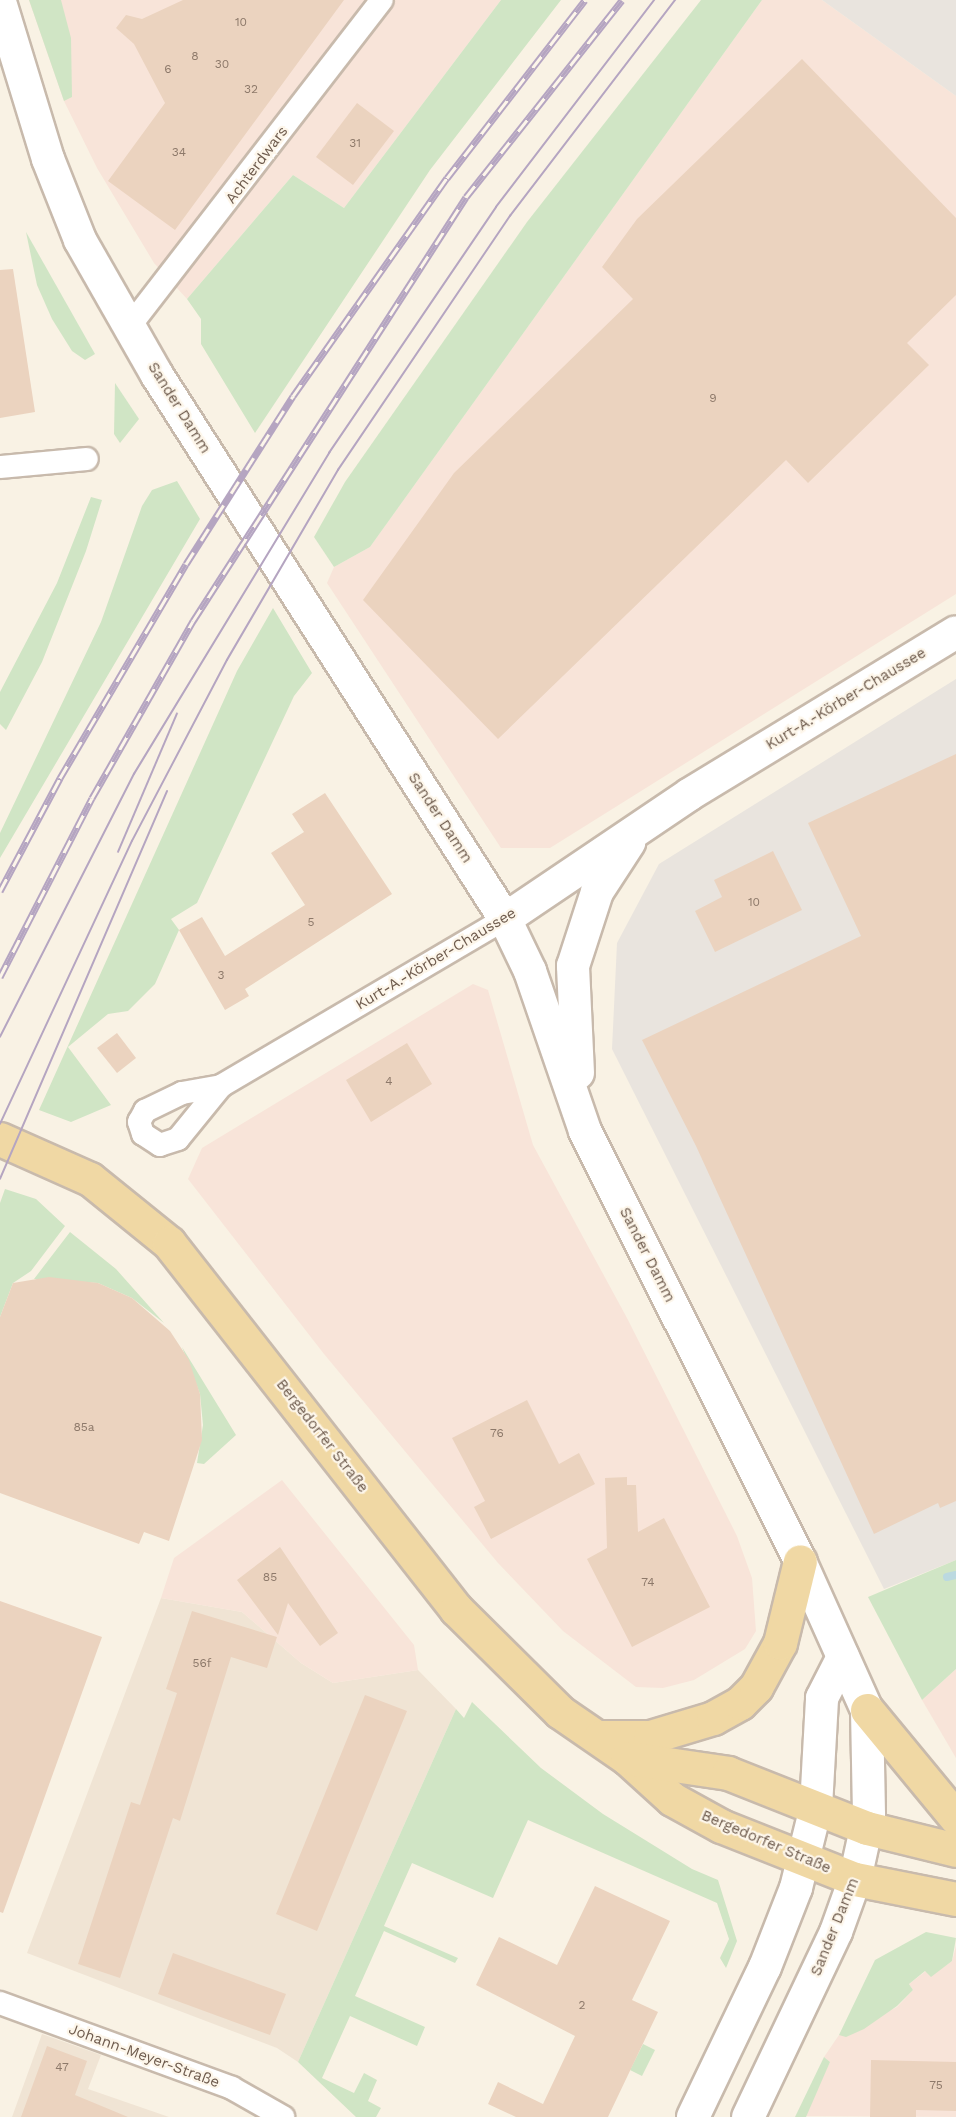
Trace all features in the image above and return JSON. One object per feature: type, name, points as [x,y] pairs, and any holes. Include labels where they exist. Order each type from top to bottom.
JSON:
[{"type":"main road","name":"Sander Damm","points":[[0,2],[67,213],[129,327],[505,919],[530,971],[585,1131],[800,1561],[867,1710],[871,1775],[867,1828],[855,1879],[836,1932],[748,2117]]},
{"type":"main road","name":"Kurt-A.-Körber-Chaussee","points":[[505,919],[645,824],[956,632]]},
{"type":"main road","name":"Kurt-A.-Körber-Chaussee","points":[[585,1131],[572,1010],[573,966],[597,892],[645,824]]},
{"type":"main road","name":"Bergedorfer Straße","points":[[0,1139],[90,1179],[175,1249],[456,1609],[527,1683],[592,1737],[627,1758],[672,1799],[803,1862],[855,1879],[956,1899]]},
{"type":"main road","points":[[592,1737],[650,1737],[713,1718],[740,1703],[756,1687],[780,1643],[800,1561]]},
{"type":"main road","points":[[693,2117],[765,1967],[803,1862],[816,1807],[822,1698],[843,1657]]},
{"type":"main road","points":[[867,1710],[956,1818]]},
{"type":"main road","name":"Bergedorfer Straße","points":[[627,1758],[728,1773],[867,1828],[956,1850]]},
{"type":"street","name":"Achterdwars","points":[[129,327],[382,0]]},
{"type":"street","points":[[0,467],[87,459]]},
{"type":"street","name":"Kurt-A.-Körber-Chaussee","points":[[221,1086],[505,919]]},
{"type":"street","name":"Johann-Meyer-Straße","points":[[0,2003],[232,2088],[283,2117]]},
{"type":"shaded area","points":[[29,0],[501,0],[344,208],[293,175],[187,299],[154,263],[97,168],[64,101]]},
{"type":"shaded area","points":[[762,0],[822,0],[956,96],[956,594],[550,848],[501,848],[327,583],[334,567],[370,547]]},
{"type":"shaded area","points":[[822,0],[956,0],[956,96]]},
{"type":"shaded area","points":[[956,679],[956,1560],[884,1589],[612,1049],[617,943],[659,864]]},
{"type":"shaded area","points":[[473,984],[488,990],[533,1145],[627,1318],[737,1536],[752,1578],[756,1631],[745,1649],[694,1680],[663,1688],[636,1687],[563,1631],[498,1563],[324,1354],[188,1179],[202,1148]]},
{"type":"shaded area","points":[[282,1480],[414,1645],[418,1670],[333,1683],[301,1663],[242,1612],[161,1598],[174,1558]]},
{"type":"shaded area","points":[[161,1598],[242,1612],[301,1663],[333,1683],[418,1670],[456,1709],[298,2062],[277,2048],[27,1953]]},
{"type":"shaded area","points":[[956,1669],[956,1758],[922,1700]]},
{"type":"shaded area","points":[[956,1946],[956,2117],[804,2116],[830,2062],[824,2057],[839,2035],[897,2007],[913,1990],[909,1984],[926,1971],[931,1976],[952,1961]]},
{"type":"shaded area","points":[[42,2034],[101,2055],[88,2089],[169,2117],[12,2117]]},
{"type":"green space","points":[[29,0],[61,0],[71,38],[72,97],[64,101]]},
{"type":"green space","points":[[501,0],[561,0],[430,170],[255,433],[201,344],[201,319],[187,299],[293,175],[344,208]]},
{"type":"green space","points":[[701,0],[762,0],[370,547],[334,567],[314,537],[345,482],[527,222]]},
{"type":"green space","points":[[26,232],[95,354],[85,360],[72,351],[52,319],[37,285]]},
{"type":"green space","points":[[115,383],[139,419],[120,443],[114,434]]},
{"type":"green space","points":[[177,481],[200,519],[0,858],[0,833],[101,622],[142,506],[152,490]]},
{"type":"green space","points":[[91,497],[102,500],[86,551],[42,662],[6,730],[0,724],[0,692],[57,583]]},
{"type":"green space","points":[[273,608],[312,673],[294,696],[197,903],[171,919],[179,930],[155,984],[128,1011],[108,1014],[68,1047],[111,1105],[71,1122],[39,1110],[237,671]]},
{"type":"green space","points":[[5,1189],[36,1199],[65,1226],[31,1271],[13,1283],[0,1317],[0,1203]]},
{"type":"green space","points":[[70,1232],[116,1269],[164,1323],[132,1298],[98,1283],[34,1279]]},
{"type":"green space","points":[[182,1347],[236,1435],[204,1464],[197,1463],[203,1425],[200,1394]]},
{"type":"green space","points":[[956,1560],[956,1669],[922,1700],[868,1597]]},
{"type":"green space","points":[[472,1702],[541,1768],[603,1814],[692,1869],[718,1880],[737,1941],[726,1968],[720,1958],[729,1939],[717,1903],[528,1820],[493,1898],[412,1863],[384,1926],[458,1958],[455,1963],[384,1931],[355,1996],[425,2027],[417,2046],[350,2016],[322,2078],[354,2093],[364,2073],[377,2080],[368,2101],[381,2108],[376,2117],[356,2117],[298,2062],[456,1709],[464,1718]]},
{"type":"green space","points":[[926,1932],[956,1938],[952,1961],[931,1977],[925,1971],[909,1984],[913,1990],[897,2006],[864,2029],[846,2037],[839,2035],[875,1960]]},
{"type":"green space","points":[[643,2044],[655,2050],[642,2076],[630,2070]]},
{"type":"green space","points":[[824,2057],[830,2062],[806,2117],[795,2117]]},
{"type":"building","points":[[183,0],[344,0],[175,230],[108,181],[165,103],[134,44],[116,28],[126,15],[142,19]]},
{"type":"building","points":[[802,59],[956,218],[956,295],[907,343],[929,365],[808,483],[786,460],[498,739],[363,600],[454,473],[633,299],[602,267],[637,219]]},
{"type":"building","points":[[357,103],[394,131],[353,185],[316,157]]},
{"type":"building","points":[[13,269],[35,412],[0,418],[0,270]]},
{"type":"building","points":[[956,754],[956,1501],[940,1508],[938,1503],[874,1534],[696,1146],[642,1040],[861,936],[808,823]]},
{"type":"building","points":[[325,793],[392,894],[245,989],[249,996],[225,1010],[179,930],[202,917],[225,956],[305,905],[271,853],[304,832],[292,814]]},
{"type":"building","points":[[773,851],[802,910],[715,952],[695,911],[722,897],[714,880]]},
{"type":"building","points":[[117,1033],[136,1058],[117,1073],[97,1048]]},
{"type":"building","points":[[407,1043],[432,1084],[371,1122],[346,1080]]},
{"type":"building","points":[[49,1277],[98,1283],[132,1298],[170,1331],[189,1360],[200,1394],[202,1440],[169,1541],[144,1532],[139,1544],[0,1493],[0,1317],[13,1283]]},
{"type":"building","points":[[527,1400],[559,1464],[579,1453],[595,1484],[491,1539],[474,1507],[485,1501],[452,1438]]},
{"type":"building","points":[[627,1477],[627,1485],[636,1485],[638,1532],[664,1518],[710,1607],[632,1647],[587,1559],[607,1548],[605,1478]]},
{"type":"building","points":[[280,1547],[338,1633],[320,1646],[288,1603],[278,1635],[237,1580]]},
{"type":"building","points":[[0,1601],[102,1637],[3,1913],[0,1912]]},
{"type":"building","points":[[192,1611],[277,1637],[267,1668],[231,1657],[180,1821],[173,1818],[120,1978],[78,1964],[131,1802],[140,1805],[177,1693],[166,1689]]},
{"type":"building","points":[[365,1695],[407,1711],[317,1931],[276,1914]]},
{"type":"building","points":[[595,1886],[670,1921],[632,2000],[658,2012],[608,2117],[516,2117],[488,2104],[498,2082],[543,2104],[575,2036],[476,1985],[499,1937],[557,1965]]},
{"type":"building","points":[[173,1953],[286,1994],[270,2035],[158,1994]]},
{"type":"building","points":[[47,2046],[87,2061],[75,2095],[128,2117],[21,2117]]},
{"type":"building","points":[[871,2060],[956,2062],[956,2111],[916,2110],[916,2117],[870,2117]]},
{"type":"waterway","points":[[947,1577],[956,1575]]},
{"type":"tram line","points":[[0,1037],[134,774],[329,453],[496,207],[654,0]]},
{"type":"tram line","points":[[0,1124],[132,841],[227,660],[338,470],[510,216],[675,0]]},
{"type":"tram line","points":[[118,852],[177,714]]},
{"type":"tram line","points":[[0,1179],[167,791]]},
{"type":"railway","points":[[0,891],[60,778],[186,564],[293,396],[447,178],[585,0]]},
{"type":"railway","points":[[0,977],[92,798],[193,621],[466,197],[622,0]]}]
